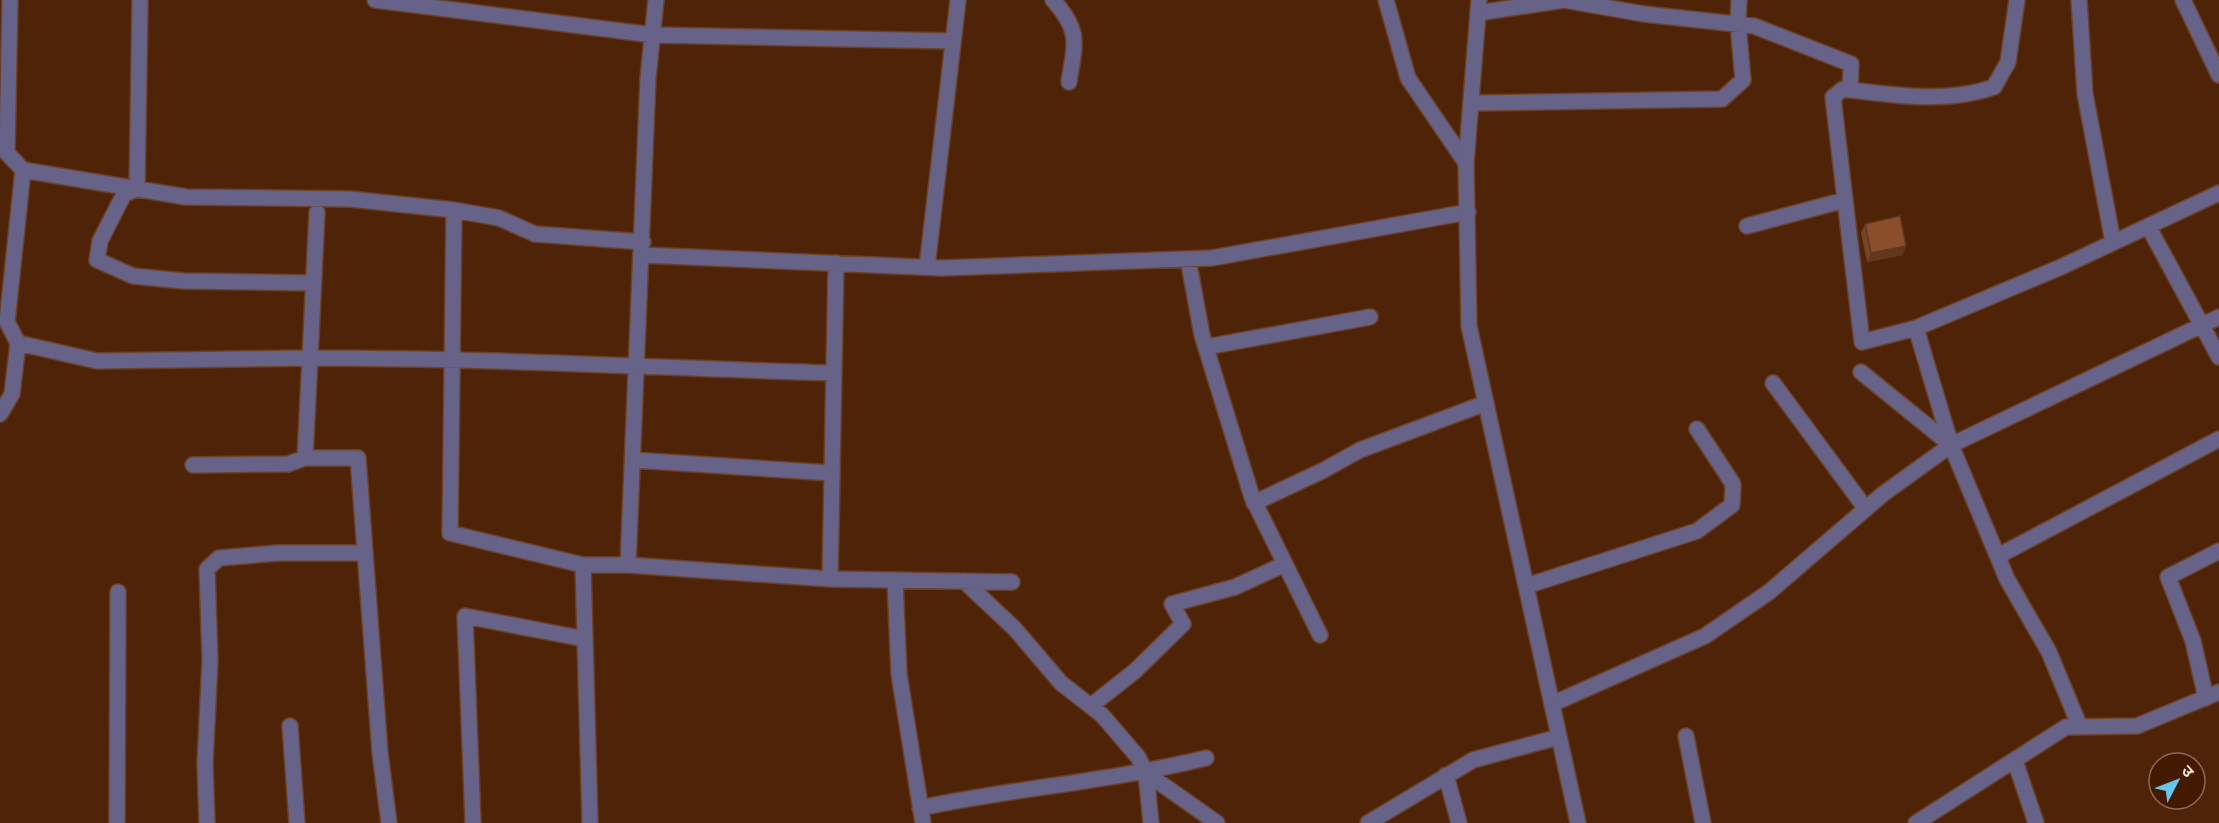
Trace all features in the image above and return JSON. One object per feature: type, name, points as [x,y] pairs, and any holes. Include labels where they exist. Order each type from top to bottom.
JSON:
[{"type":"street","points":[[10,0],[7,153],[23,170],[186,197],[350,199],[454,210],[499,218],[535,234],[642,249],[927,267],[1212,258],[1468,212]]},
{"type":"street","points":[[137,189],[140,0]]},
{"type":"street","points":[[375,0],[653,35],[953,41]]},
{"type":"street","points":[[628,565],[648,78],[656,0]]},
{"type":"street","points":[[927,267],[958,0]]},
{"type":"street","points":[[1053,0],[1065,13],[1075,34],[1070,82]]},
{"type":"street","points":[[1386,0],[1408,78],[1466,164]]},
{"type":"street","points":[[1578,823],[1469,326],[1466,164],[1479,7],[1564,0],[1644,14],[1755,26],[1851,64],[1850,90]]},
{"type":"street","points":[[1472,103],[1722,99],[1743,80],[1738,24],[1739,0]]},
{"type":"street","points":[[2018,0],[2008,62],[1994,87],[1968,96],[1900,95],[1843,89],[1833,97],[1862,342],[1916,328],[2219,193]]},
{"type":"street","points":[[2079,0],[2085,94],[2113,242]]},
{"type":"street","points":[[2183,0],[2218,69]]},
{"type":"street","points":[[0,414],[12,394],[18,343],[4,320],[23,170]]},
{"type":"street","points":[[137,189],[124,194],[100,241],[97,260],[133,276],[184,281],[313,283]]},
{"type":"street","points":[[1747,226],[1845,201]]},
{"type":"street","points":[[454,210],[450,358],[450,533],[583,565],[628,565],[830,579],[1012,582]]},
{"type":"street","points":[[306,458],[317,212]]},
{"type":"street","points":[[2148,226],[2219,357]]},
{"type":"street","points":[[1188,259],[1206,346],[1254,503],[1320,635]]},
{"type":"street","points":[[830,579],[836,263]]},
{"type":"street","points":[[1552,704],[1705,636],[1769,591],[1866,509],[1951,445],[2219,316]]},
{"type":"street","points":[[1206,346],[1370,317]]},
{"type":"street","points":[[1916,328],[1951,445],[2007,579],[2049,652],[2080,727]]},
{"type":"street","points":[[18,343],[97,361],[450,358],[637,368],[834,373]]},
{"type":"street","points":[[1861,372],[1951,445]]},
{"type":"street","points":[[1773,382],[1866,509]]},
{"type":"street","points":[[1254,503],[1324,471],[1360,450],[1486,404]]},
{"type":"street","points":[[1526,586],[1697,531],[1732,505],[1733,484],[1697,429]]},
{"type":"street","points":[[1998,556],[2219,438]]},
{"type":"street","points":[[193,465],[288,464],[306,458],[358,458],[380,753],[389,823]]},
{"type":"street","points":[[633,460],[832,473]]},
{"type":"street","points":[[1922,822],[2066,727],[2137,726],[2213,695],[2168,577],[2219,550]]},
{"type":"street","points":[[207,823],[205,764],[210,660],[207,569],[219,558],[278,553],[365,553]]},
{"type":"street","points":[[1092,705],[1135,671],[1183,624],[1172,604],[1235,587],[1284,564]]},
{"type":"street","points":[[583,565],[590,823]]},
{"type":"street","points":[[895,580],[899,674],[921,816],[989,793],[1146,772],[1206,758]]},
{"type":"street","points":[[964,581],[1015,629],[1061,683],[1092,705],[1122,737],[1146,772],[1217,823]]},
{"type":"street","points":[[117,823],[118,592]]},
{"type":"street","points":[[473,823],[465,616],[585,639]]},
{"type":"street","points":[[290,726],[297,823]]},
{"type":"street","points":[[1686,736],[1703,823]]},
{"type":"street","points":[[1368,823],[1473,760],[1559,737]]},
{"type":"street","points":[[2015,761],[2036,823]]},
{"type":"street","points":[[1146,772],[1151,823]]},
{"type":"street","points":[[1446,775],[1459,823]]},
{"type":"building","points":[[1900,216],[1906,246],[1871,253],[1865,224]]}]
